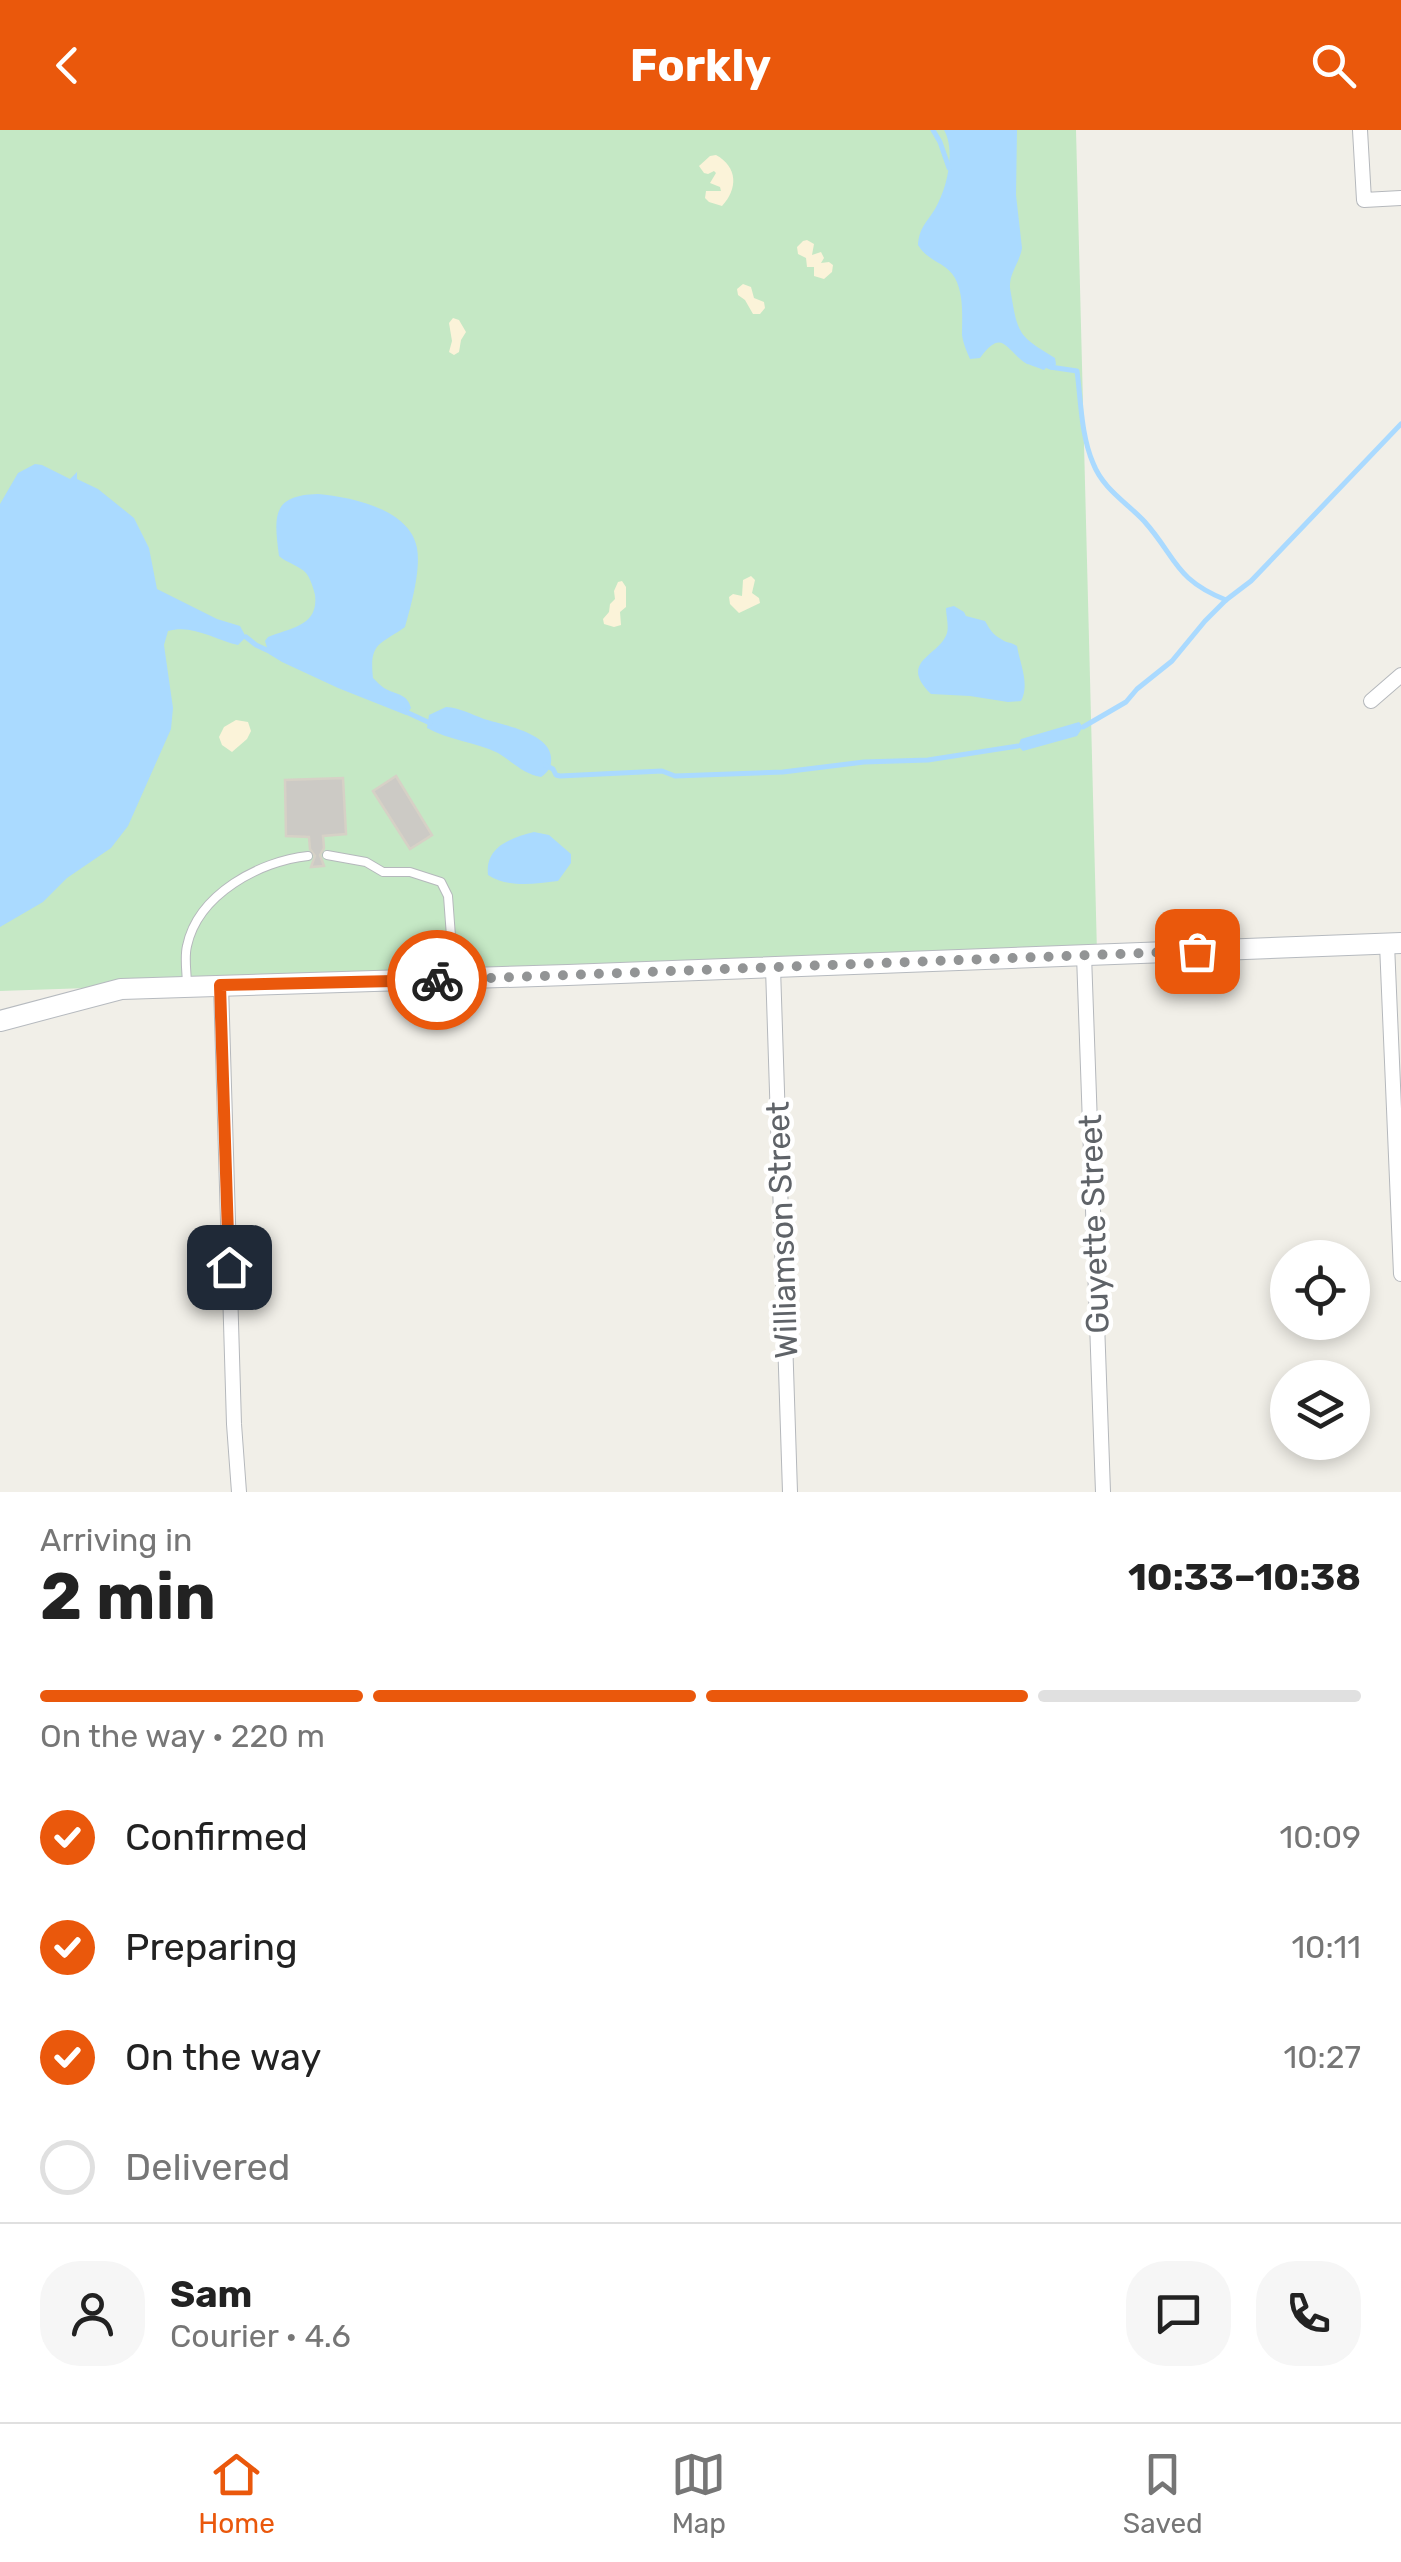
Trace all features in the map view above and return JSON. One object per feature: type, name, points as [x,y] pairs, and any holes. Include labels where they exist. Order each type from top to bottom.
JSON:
[{"type":"main road","points":[[0,1021],[121,989],[1394,943]]},
{"type":"street","points":[[1360,130],[1364,200],[1401,198]]},
{"type":"street","points":[[1371,701],[1401,675]]},
{"type":"street","points":[[1394,943],[1401,1274]]},
{"type":"street","name":"Guyette Street","points":[[1084,955],[1103,1492]]},
{"type":"street","name":"Williamson Street","points":[[773,968],[790,1492]]},
{"type":"street","points":[[220,985],[239,1492]]},
{"type":"lane","points":[[327,855],[366,862],[383,872],[410,872],[441,882],[448,896],[454,979]]},
{"type":"lane","points":[[188,986],[187,944],[212,902],[224,889],[268,864],[308,856]]},
{"type":"green space","points":[[0,130],[1076,130],[1097,953],[0,991]]},
{"type":"sand","points":[[716,155],[728,166],[733,179],[731,193],[722,206],[705,198],[706,191],[721,191],[710,183],[716,173],[704,173],[699,166]]},
{"type":"sand","points":[[807,240],[814,244],[812,255],[821,252],[821,263],[833,265],[824,279],[814,276],[814,267],[807,267],[806,258],[798,254],[797,247]]},
{"type":"sand","points":[[743,284],[751,287],[754,298],[764,302],[760,314],[753,314],[738,295],[737,289]]},
{"type":"sand","points":[[453,318],[459,320],[466,332],[459,352],[454,355],[449,352],[449,323]]},
{"type":"sand","points":[[751,576],[755,580],[752,593],[760,603],[739,613],[729,597],[742,596],[743,580]]},
{"type":"sand","points":[[618,582],[626,587],[626,607],[620,612],[621,625],[614,627],[604,624],[603,619],[615,599]]},
{"type":"sand","points":[[236,720],[248,722],[251,731],[232,752],[219,737],[224,727]]},
{"type":"water","points":[[944,130],[1017,130],[1016,195],[1022,248],[1010,288],[1021,331],[1055,358],[1053,370],[1027,364],[999,343],[980,358],[970,359],[963,338],[961,298],[955,278],[918,245],[946,181],[950,159]]},
{"type":"water","points":[[35,464],[70,479],[77,472],[77,479],[98,489],[134,518],[149,548],[157,589],[240,626],[246,637],[238,645],[195,631],[168,631],[164,645],[173,708],[171,729],[128,826],[111,848],[67,878],[43,902],[0,927],[0,504],[18,473]]},
{"type":"water","points":[[318,494],[377,508],[403,524],[412,535],[418,567],[405,627],[378,646],[372,666],[377,682],[407,700],[411,708],[406,715],[269,654],[265,641],[268,637],[308,620],[315,605],[307,575],[279,556],[279,511],[291,499]]},
{"type":"water","points":[[954,606],[966,616],[985,621],[996,635],[1017,646],[1024,681],[1021,701],[931,694],[922,683],[919,666],[943,641],[948,630],[946,608]]},
{"type":"water","points":[[446,707],[534,736],[548,749],[549,769],[541,777],[535,775],[498,753],[427,728],[429,715]]},
{"type":"water","points":[[1079,722],[1083,727],[1077,736],[1023,751],[1018,746],[1021,739]]},
{"type":"water","points":[[534,832],[549,835],[571,854],[571,863],[558,881],[513,883],[488,875],[491,857],[501,845]]},
{"type":"building","points":[[396,776],[432,835],[410,849],[373,791]]},
{"type":"building","points":[[343,778],[346,834],[323,836],[320,855],[324,866],[311,867],[315,856],[309,837],[286,836],[285,780]]},
{"type":"waterway","points":[[933,130],[949,168]]},
{"type":"waterway","points":[[1050,367],[1077,371],[1086,441],[1103,480],[1144,521],[1186,576],[1226,600]]},
{"type":"waterway","points":[[1083,727],[1126,702],[1172,661],[1205,621],[1251,581],[1401,424]]},
{"type":"waterway","points":[[246,637],[271,652]]},
{"type":"waterway","points":[[404,711],[430,723]]},
{"type":"waterway","points":[[545,765],[560,776],[662,771],[675,776],[783,772],[864,762],[928,760],[1018,746]]},
{"type":"way so far","points":[[437,980],[1197,951]]},
{"type":"route","points":[[229,1267],[220,985],[437,980]]}]
